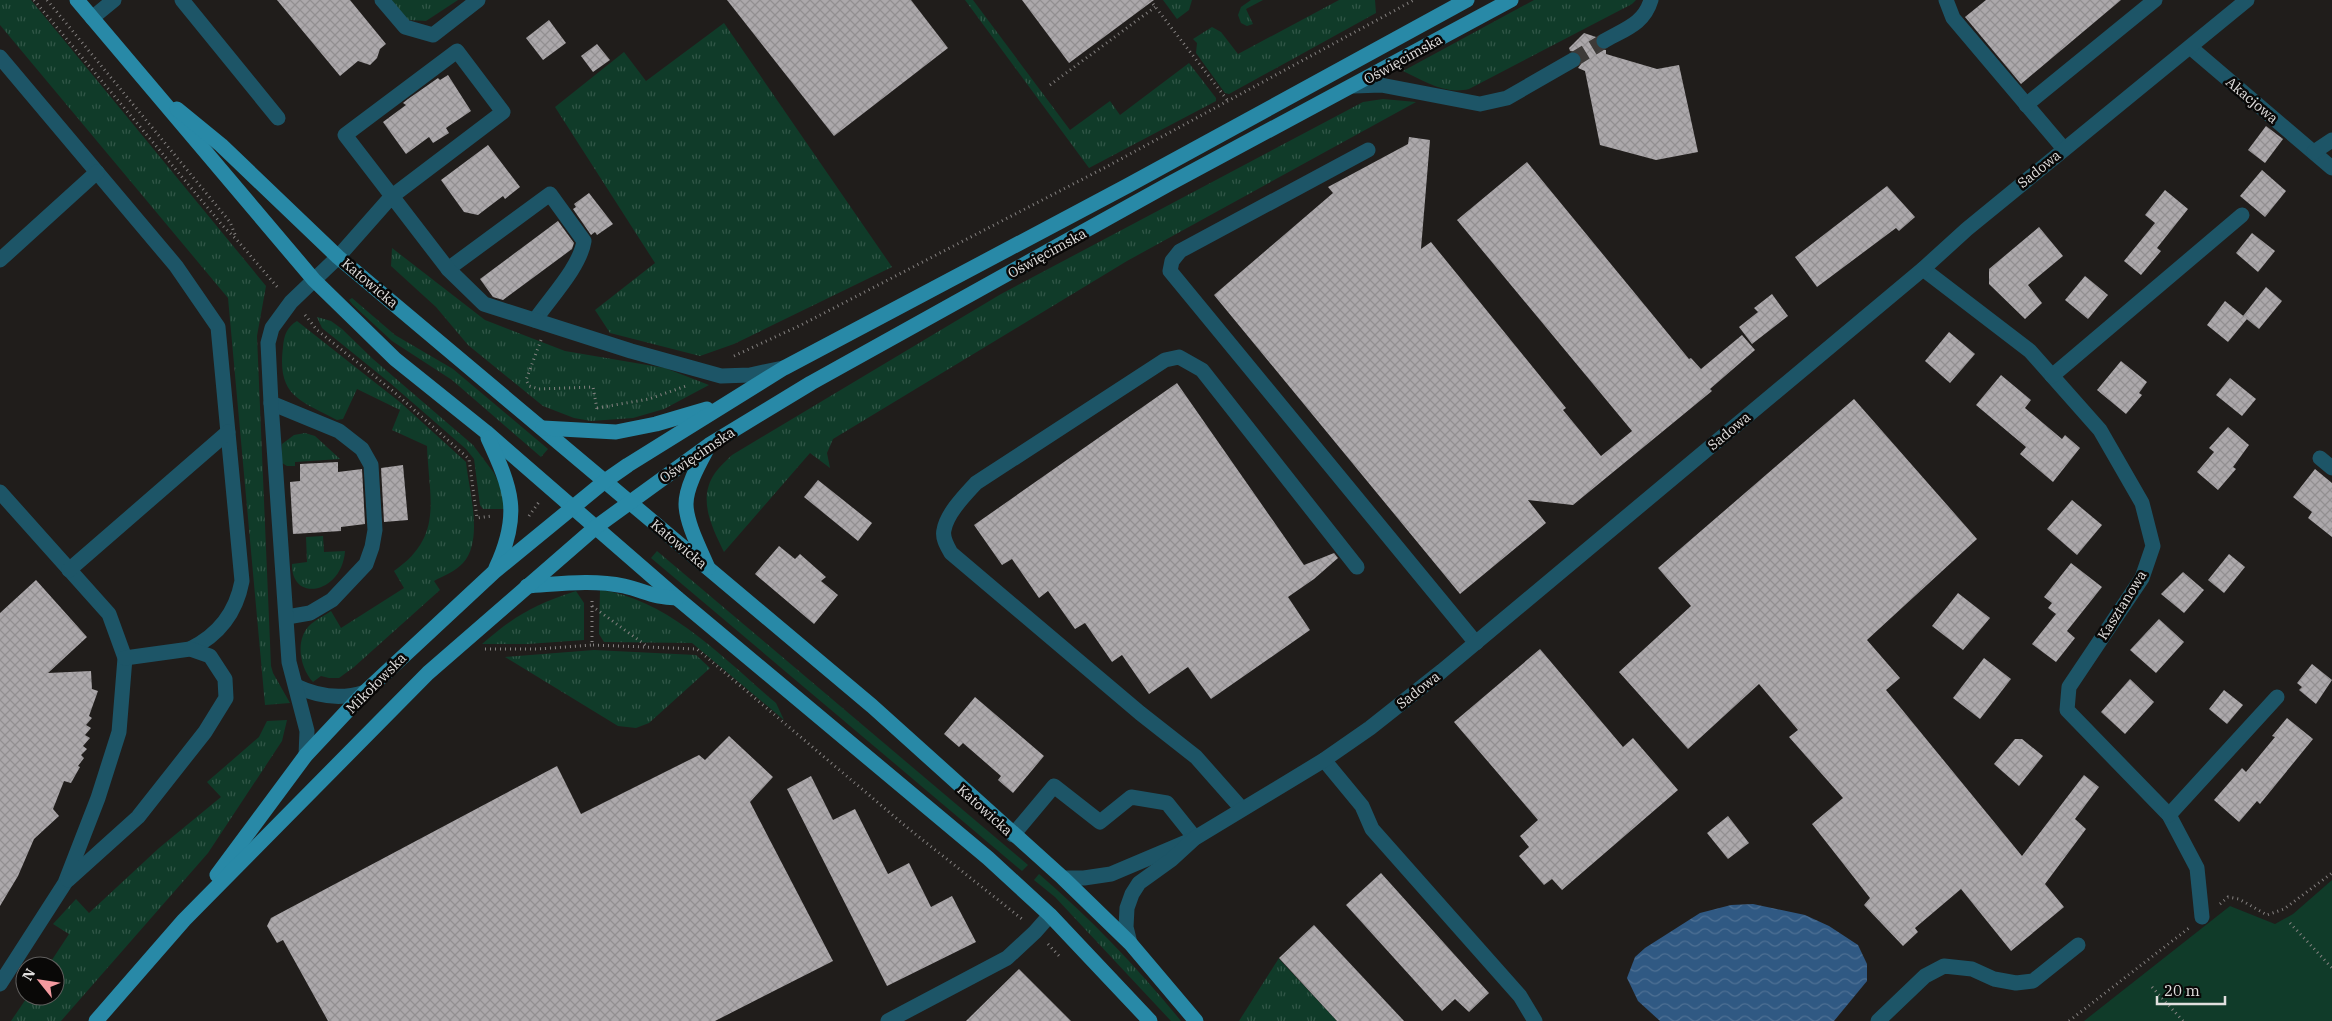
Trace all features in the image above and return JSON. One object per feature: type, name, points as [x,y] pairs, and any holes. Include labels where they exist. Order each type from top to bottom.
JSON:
[{"type":"main road","name":"Katowicka","points":[[77,0],[314,280],[395,359],[486,432],[677,598],[939,816],[1050,915],[1150,1021]]},
{"type":"main road","name":"Oświęcimska","points":[[605,481],[725,403],[784,368],[1126,186],[1467,0]]},
{"type":"main road","name":"Oświęcimska","points":[[596,527],[709,445],[811,383],[1169,184],[1511,0]]},
{"type":"main road","name":"Katowicka","points":[[147,85],[221,145],[338,256],[872,706],[1013,835],[1063,878],[1130,943],[1196,1021]]},
{"type":"main road","points":[[543,428],[616,432],[656,424],[725,403]]},
{"type":"main road","points":[[486,432],[503,470],[512,514],[506,546],[494,572]]},
{"type":"main road","points":[[709,445],[695,470],[686,504],[689,519],[709,569]]},
{"type":"main road","name":"Mikołowska","points":[[184,920],[306,755],[366,692],[494,572],[605,481]]},
{"type":"main road","name":"Mikołowska","points":[[96,1021],[184,920],[428,672],[596,527]]},
{"type":"main road","points":[[527,586],[591,581],[625,586],[660,598],[677,598]]},
{"type":"street","points":[[92,18],[114,0]]},
{"type":"street","points":[[182,0],[278,118]]},
{"type":"street","points":[[382,0],[405,27],[433,35],[478,0]]},
{"type":"street","points":[[1604,41],[1641,20],[1648,12],[1651,0]]},
{"type":"street","points":[[1946,0],[1952,18],[2064,149]]},
{"type":"street","points":[[2026,105],[2155,0]]},
{"type":"street","name":"Sadowa","points":[[1130,943],[1127,917],[1132,894],[1139,883],[1171,860],[1195,838],[1324,760],[1370,728],[1476,643],[1923,269],[1967,229],[2247,0]]},
{"type":"street","name":"Akacjowa","points":[[2190,48],[2332,168]]},
{"type":"street","points":[[306,755],[307,732],[289,662],[271,403],[268,343],[272,328],[291,302],[338,256],[391,196],[503,112],[457,51],[345,135],[391,196],[448,269],[484,304],[630,351],[721,376],[750,375],[784,368]]},
{"type":"street","points":[[0,57],[176,266],[218,327],[242,582],[238,600],[206,642],[190,649],[125,658]]},
{"type":"street","points":[[1354,86],[1381,85],[1480,104],[1507,98],[1572,60]]},
{"type":"street","points":[[2314,152],[2332,140]]},
{"type":"street","points":[[1368,150],[1180,251],[1172,261],[1170,271],[1476,643]]},
{"type":"street","points":[[0,260],[97,172]]},
{"type":"street","points":[[448,269],[550,194],[584,240],[583,250],[542,322]]},
{"type":"street","points":[[2052,376],[2242,215]]},
{"type":"street","name":"Kasztanowa","points":[[1923,269],[2030,351],[2100,430],[2142,503],[2153,546],[2142,578],[2069,687],[2067,710],[2169,815],[2197,868],[2202,918]]},
{"type":"street","points":[[1242,808],[1196,758],[950,553],[944,541],[944,530],[958,502],[976,483],[1165,360],[1179,357],[1202,370],[1357,567]]},
{"type":"street","points":[[271,403],[339,431],[362,449],[371,465],[375,530],[366,564],[332,600],[310,613],[287,617]]},
{"type":"street","points":[[70,570],[228,432]]},
{"type":"street","points":[[2320,458],[2332,468]]},
{"type":"street","points":[[0,492],[108,614],[125,658],[119,732],[98,798],[65,883],[0,984]]},
{"type":"street","points":[[65,883],[138,817],[205,732],[226,698],[225,678],[210,656],[190,649]]},
{"type":"street","points":[[296,686],[330,697],[351,697],[366,692]]},
{"type":"street","points":[[2169,815],[2277,696]]},
{"type":"street","points":[[1324,760],[1362,806],[1372,829],[1520,996],[1535,1021]]},
{"type":"street","points":[[1013,835],[1054,786],[1100,822],[1131,797],[1168,803],[1195,838]]},
{"type":"street","name":"Sadowa","points":[[1063,878],[1084,878],[1111,874],[1167,848],[1195,838]]},
{"type":"street","points":[[888,1021],[1007,958],[1050,915]]},
{"type":"street","points":[[1878,1021],[1925,976],[1944,966],[1972,969],[1994,979],[2016,983],[2034,981],[2078,945]]},
{"type":"path","points":[[34,0],[223,226],[266,276],[317,330],[393,391],[469,459],[477,518]]},
{"type":"path","points":[[47,0],[230,222],[237,240]]},
{"type":"path","points":[[1150,0],[1228,101]]},
{"type":"path","points":[[730,358],[827,312],[1228,101],[1414,0]]},
{"type":"path","points":[[1050,85],[1155,7]]},
{"type":"path","points":[[542,322],[526,380],[529,386],[539,388],[593,386],[597,408],[649,399],[690,385],[703,372]]},
{"type":"path","points":[[591,581],[592,645]]},
{"type":"path","points":[[592,606],[648,647]]},
{"type":"path","points":[[477,649],[538,649],[592,645],[697,650],[902,823],[1019,916],[1062,958]]},
{"type":"path","points":[[2290,923],[2332,968]]},
{"type":"path","points":[[2152,987],[2183,1021]]},
{"type":"green space","points":[[0,0],[31,0],[266,286],[257,336],[271,666],[290,703],[265,705],[228,298],[0,25]]},
{"type":"green space","points":[[391,0],[458,0],[426,21],[407,20]]},
{"type":"green space","points":[[965,0],[973,0],[1070,130],[1110,101],[1120,115],[1189,63],[1216,98],[1216,101],[1089,168]]},
{"type":"green space","points":[[1163,0],[1192,0],[1189,10],[1177,19]]},
{"type":"green space","points":[[1251,0],[1263,0],[1246,9],[1253,24],[1247,26],[1241,23],[1238,15],[1241,7]]},
{"type":"green space","points":[[1339,0],[1375,0],[1376,13],[1229,94],[1225,93],[1196,53],[1197,43],[1193,39],[1212,27],[1221,32],[1238,54]]},
{"type":"green space","points":[[1534,0],[1636,0],[1632,4],[1469,89],[1443,89],[1403,71]]},
{"type":"green space","points":[[724,23],[892,267],[734,344],[700,356],[610,333],[595,310],[655,263],[555,107],[624,52],[646,81]]},
{"type":"green space","points":[[1383,99],[1416,102],[1127,261],[833,439],[827,453],[830,468],[810,453],[724,552],[708,513],[707,493],[715,473],[732,455],[1001,294],[1363,102]]},
{"type":"green space","points":[[392,248],[485,320],[565,351],[665,368],[709,385],[664,409],[633,418],[591,421],[574,418],[543,406],[468,345],[436,307],[391,266]]},
{"type":"green space","points":[[352,298],[395,335],[453,369],[548,449],[541,457],[452,380],[392,341],[353,305],[349,300]]},
{"type":"green space","points":[[317,317],[331,321],[342,329],[373,359],[473,445],[494,473],[502,490],[504,509],[483,509],[480,505],[474,459],[466,449],[390,383],[322,328]]},
{"type":"green space","points":[[297,321],[401,403],[466,462],[474,515],[473,542],[469,553],[460,566],[434,581],[440,590],[354,667],[339,678],[321,676],[313,682],[308,676],[302,661],[302,637],[306,630],[313,622],[331,611],[341,628],[404,588],[394,571],[410,558],[421,544],[427,530],[431,500],[427,446],[392,430],[400,410],[357,389],[343,419],[337,420],[302,401],[287,386],[282,363],[283,343],[288,329]]},
{"type":"green space","points":[[305,433],[315,436],[340,459],[295,462],[295,466],[287,466],[282,463],[282,444],[294,435]]},
{"type":"green space","points":[[323,536],[324,552],[345,551],[342,566],[335,577],[327,584],[317,588],[308,588],[299,584],[294,576],[292,564],[307,562],[306,537]]},
{"type":"green space","points":[[657,551],[1028,865],[1022,871],[651,558]]},
{"type":"green space","points":[[600,590],[625,596],[649,605],[673,618],[716,651],[776,703],[784,720],[692,643],[604,642],[599,634]]},
{"type":"green space","points":[[576,591],[584,603],[584,640],[528,644],[482,644],[515,618],[537,606]]},
{"type":"green space","points":[[594,650],[696,655],[710,668],[649,723],[636,728],[618,726],[505,657]]},
{"type":"green space","points":[[287,720],[282,741],[208,853],[61,1021],[11,1021],[21,1006],[65,1006],[65,956],[55,956],[69,934],[53,924],[76,899],[89,913],[159,848],[221,797],[207,782],[259,737],[267,721]]},
{"type":"green space","points":[[1039,874],[1113,944],[1181,1021],[1171,1021],[1055,897],[1034,880]]},
{"type":"green space","points":[[2332,880],[2332,1021],[2084,1021],[2230,906],[2275,924],[2293,914]]},
{"type":"green space","points":[[1279,959],[1337,1021],[1239,1021]]},
{"type":"water","points":[[1753,904],[1805,915],[1829,926],[1858,945],[1867,964],[1867,981],[1834,1021],[1660,1021],[1638,1001],[1627,978],[1635,957],[1645,948],[1700,913],[1731,905]]},
{"type":"building","points":[[277,0],[350,0],[386,44],[380,49],[377,58],[370,65],[358,61],[340,76]]},
{"type":"building","points":[[727,0],[911,0],[948,48],[834,136]]},
{"type":"building","points":[[1022,0],[1154,0],[1069,63]]},
{"type":"building","points":[[1986,0],[2121,0],[2021,84],[1965,17]]},
{"type":"building","points":[[549,20],[566,43],[543,60],[526,38]]},
{"type":"building","points":[[1584,33],[1596,37],[1596,46],[1606,50],[1606,54],[1657,69],[1679,65],[1698,152],[1656,160],[1600,145],[1585,71],[1578,68],[1581,64],[1581,56],[1577,52],[1570,51],[1569,48]]},
{"type":"building","points":[[597,44],[610,60],[593,72],[581,56]]},
{"type":"building","points":[[448,75],[471,111],[446,128],[449,133],[433,143],[429,137],[406,154],[383,122],[406,105],[403,103],[408,99],[438,78],[440,80]]},
{"type":"building","points":[[2266,126],[2283,139],[2265,163],[2248,150]]},
{"type":"building","points":[[1409,137],[1430,140],[1421,249],[1431,242],[1566,408],[1563,410],[1601,456],[1632,431],[1457,220],[1527,162],[1689,359],[1691,358],[1701,369],[1742,335],[1755,350],[1710,389],[1712,391],[1573,505],[1528,500],[1546,523],[1460,594],[1214,295],[1333,193],[1328,187],[1408,144]]},
{"type":"building","points":[[488,145],[520,187],[505,199],[503,196],[478,215],[464,212],[441,180]]},
{"type":"building","points":[[2262,170],[2286,191],[2265,217],[2240,196]]},
{"type":"building","points":[[1887,186],[1915,217],[1899,231],[1896,228],[1817,287],[1795,257]]},
{"type":"building","points":[[2165,190],[2188,209],[2157,248],[2161,251],[2141,275],[2124,261],[2155,223],[2145,215]]},
{"type":"building","points":[[589,193],[613,224],[597,235],[595,232],[591,235],[573,209],[576,207],[574,204]]},
{"type":"building","points":[[558,221],[574,243],[572,249],[503,300],[493,297],[480,279]]},
{"type":"building","points":[[2039,227],[2063,256],[2028,285],[2042,303],[2025,319],[1989,284],[1989,269]]},
{"type":"building","points":[[2252,233],[2275,251],[2258,272],[2236,253]]},
{"type":"building","points":[[2085,276],[2108,295],[2088,319],[2065,300]]},
{"type":"building","points":[[2266,287],[2282,301],[2259,329],[2243,316]]},
{"type":"building","points":[[1772,294],[1788,316],[1752,344],[1739,327],[1758,312],[1754,308]]},
{"type":"building","points":[[2225,301],[2247,319],[2228,342],[2207,325]]},
{"type":"building","points":[[1949,332],[1975,354],[1950,383],[1925,361]]},
{"type":"building","points":[[2121,361],[2147,382],[2139,393],[2142,395],[2126,414],[2097,390]]},
{"type":"building","points":[[2001,375],[2031,400],[2025,408],[2062,439],[2065,435],[2080,448],[2053,482],[2020,454],[2026,447],[1976,405]]},
{"type":"building","points":[[2230,378],[2256,399],[2242,416],[2216,395]]},
{"type":"building","points":[[1177,383],[1304,565],[1334,553],[1338,558],[1314,579],[1288,597],[1310,630],[1211,699],[1188,667],[1149,694],[1122,655],[1112,662],[1085,623],[1075,629],[1048,591],[1039,598],[1012,559],[1002,565],[974,525]]},
{"type":"building","points":[[1854,399],[1977,539],[1867,640],[1900,678],[1886,690],[2022,856],[2084,775],[2099,787],[2075,819],[2086,829],[2045,884],[2064,907],[2011,951],[1961,889],[1915,928],[1918,932],[1903,946],[1864,905],[1870,898],[1812,824],[1843,798],[1789,737],[1798,730],[1759,684],[1688,749],[1619,672],[1691,606],[1658,568]]},
{"type":"building","points":[[2228,427],[2249,445],[2233,467],[2236,469],[2218,490],[2197,472],[2214,452],[2209,448]]},
{"type":"building","points":[[338,462],[338,472],[362,469],[365,524],[341,527],[341,531],[293,534],[290,482],[300,481],[300,464]]},
{"type":"building","points":[[403,465],[408,520],[384,522],[381,468]]},
{"type":"building","points":[[2315,469],[2332,483],[2332,537],[2308,518],[2312,512],[2293,497]]},
{"type":"building","points":[[818,480],[872,523],[858,541],[804,497]]},
{"type":"building","points":[[2072,500],[2102,525],[2077,555],[2047,529]]},
{"type":"building","points":[[779,546],[795,559],[800,554],[826,577],[821,581],[838,595],[814,624],[755,574]]},
{"type":"building","points":[[2229,554],[2245,567],[2224,593],[2208,580]]},
{"type":"building","points":[[2071,563],[2102,587],[2067,631],[2075,638],[2056,662],[2032,644],[2056,614],[2048,608],[2052,603],[2044,597]]},
{"type":"building","points":[[2183,572],[2204,590],[2184,613],[2161,594]]},
{"type":"building","points":[[36,580],[87,637],[48,673],[91,671],[92,689],[98,691],[89,716],[92,718],[86,725],[91,728],[85,735],[90,738],[83,746],[87,749],[81,755],[84,758],[78,766],[80,767],[71,783],[64,781],[53,809],[59,816],[34,839],[18,876],[0,906],[0,613]]},
{"type":"building","points":[[1958,593],[1990,618],[1963,650],[1932,626]]},
{"type":"building","points":[[2159,619],[2184,642],[2156,673],[2130,650]]},
{"type":"building","points":[[1540,649],[1623,747],[1633,738],[1678,790],[1562,890],[1552,879],[1544,885],[1519,856],[1529,847],[1520,836],[1538,820],[1454,722]]},
{"type":"building","points":[[1984,658],[2011,679],[1980,719],[1953,698]]},
{"type":"building","points":[[2312,664],[2332,680],[2316,704],[2299,690],[2302,687],[2297,683]]},
{"type":"building","points":[[2130,679],[2154,702],[2125,734],[2101,712]]},
{"type":"building","points":[[2224,690],[2243,705],[2227,724],[2209,709]]},
{"type":"building","points":[[975,697],[1044,756],[1013,793],[998,780],[1001,776],[963,743],[959,747],[944,734]]},
{"type":"building","points":[[2287,718],[2313,739],[2260,804],[2257,801],[2239,822],[2214,800],[2242,768],[2246,772],[2275,737],[2272,736]]},
{"type":"building","points":[[729,736],[773,777],[750,802],[833,961],[715,1021],[328,1021],[283,940],[277,943],[267,926],[271,918],[557,766],[581,814],[699,755],[705,760]]},
{"type":"building","points":[[2015,739],[2022,739],[2043,756],[2019,786],[1994,764]]},
{"type":"building","points":[[811,776],[833,820],[855,809],[888,874],[909,863],[931,907],[952,896],[976,942],[887,986],[787,789]]},
{"type":"building","points":[[1728,816],[1749,843],[1728,859],[1707,833]]},
{"type":"building","points":[[1381,873],[1489,993],[1469,1012],[1455,999],[1442,1011],[1346,905]]},
{"type":"building","points":[[1314,925],[1404,1021],[1337,1021],[1279,958]]},
{"type":"building","points":[[1019,969],[1071,1021],[966,1021]]},
{"type":"tunnel","points":[[1573,60],[1604,41]]}]
